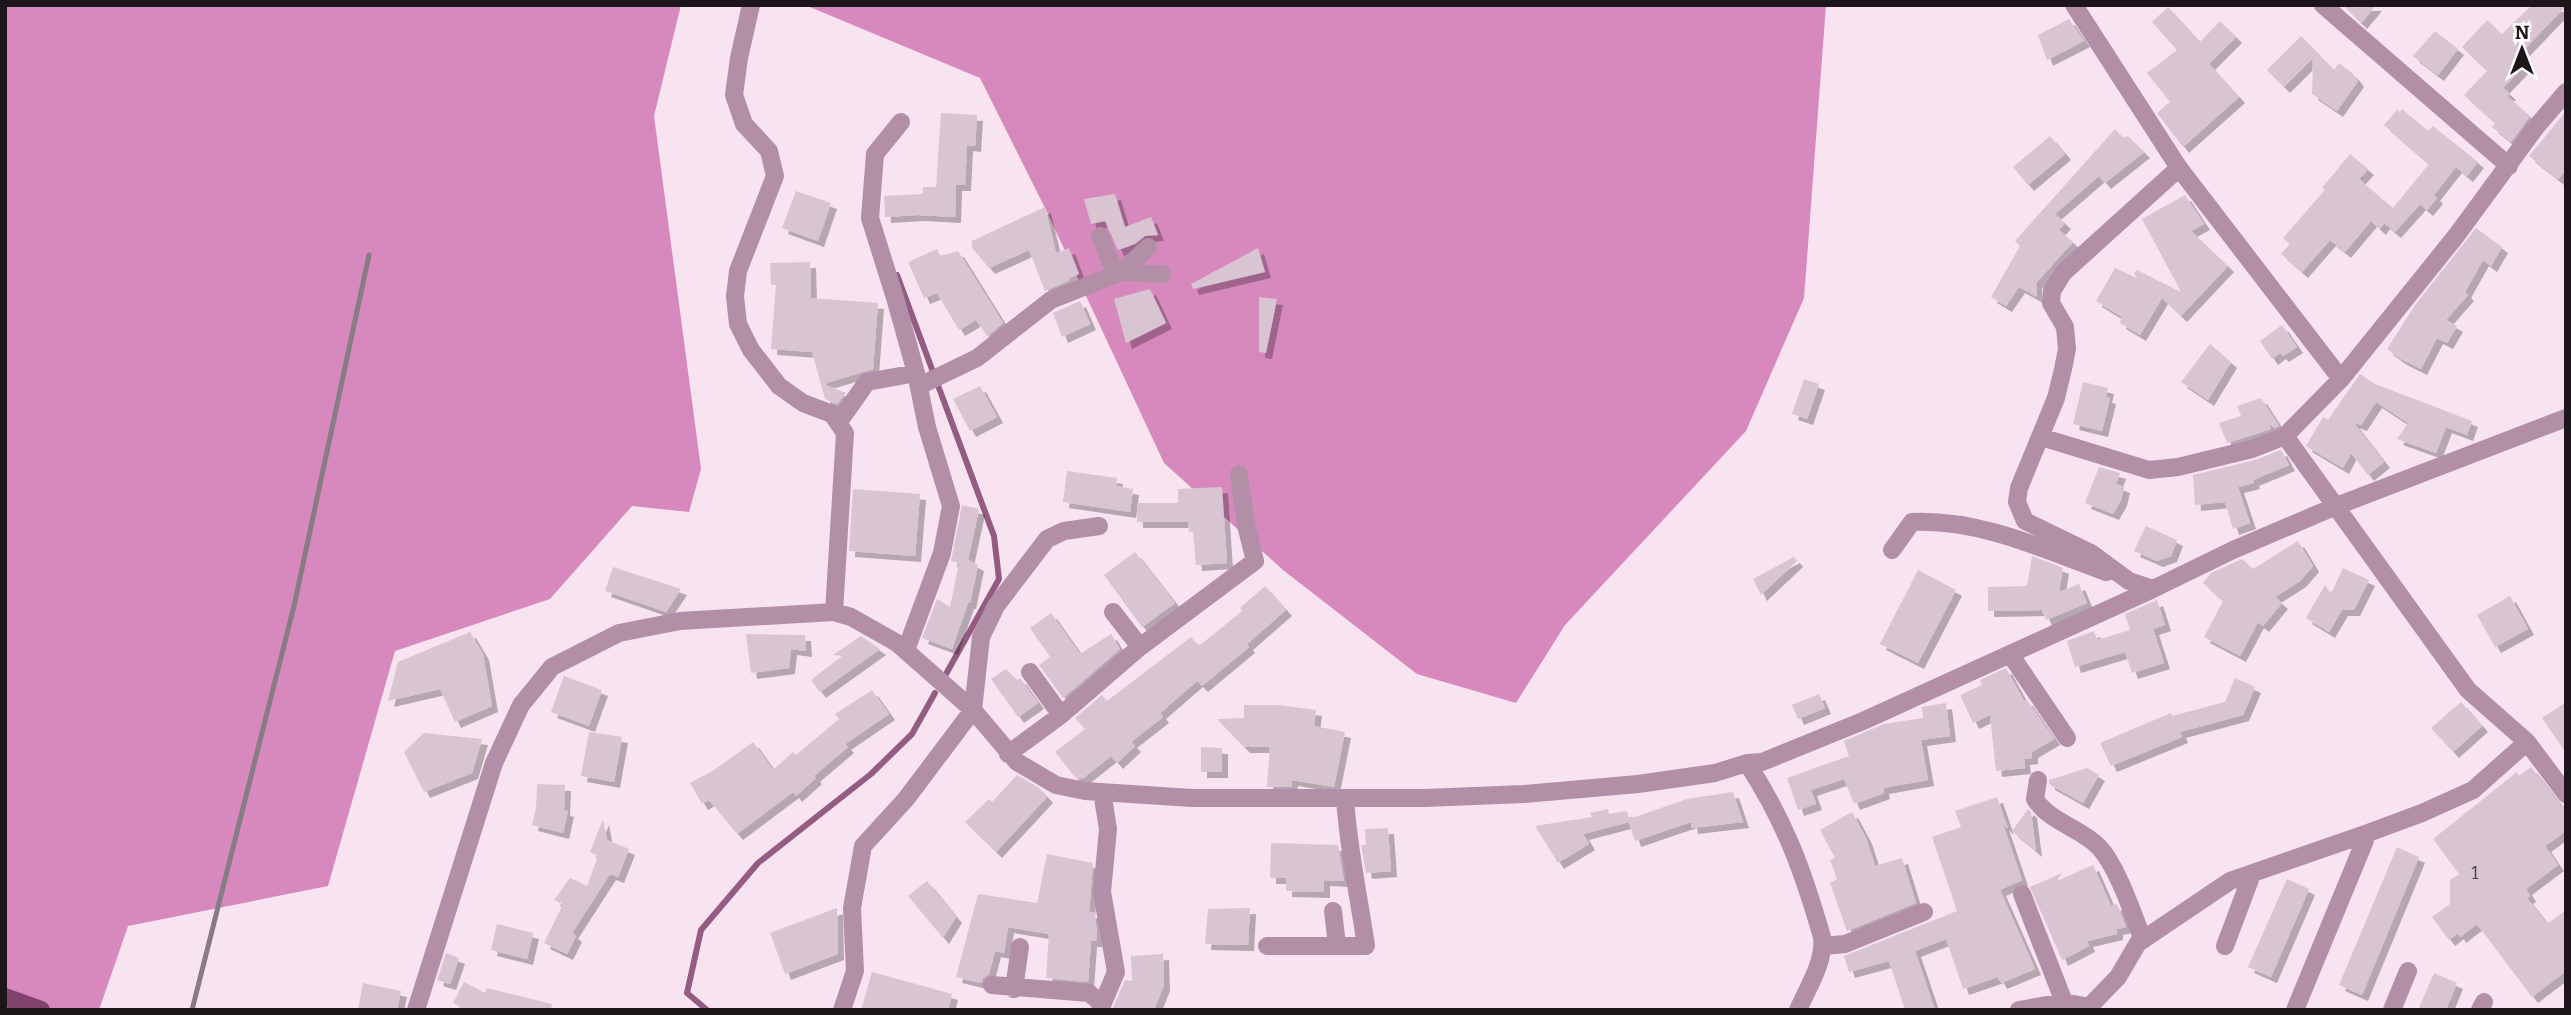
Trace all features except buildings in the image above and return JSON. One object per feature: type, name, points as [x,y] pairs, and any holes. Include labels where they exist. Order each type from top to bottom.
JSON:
[{"type":"main road","points":[[5,997],[41,1010]]},
{"type":"street","points":[[751,5],[734,94],[744,124],[769,151],[775,176],[738,271],[734,296],[738,324],[751,350],[779,386],[803,402],[832,414],[845,433],[834,612]]},
{"type":"street","points":[[2323,5],[2509,166]]},
{"type":"street","points":[[2081,7],[2179,168],[2341,379]]},
{"type":"street","points":[[2041,437],[2149,470],[2178,467],[2252,449],[2285,436],[2341,379],[2456,236],[2536,127],[2566,92]]},
{"type":"street","points":[[901,121],[875,154],[870,218],[926,379],[928,427],[951,506],[942,553],[906,650]]},
{"type":"street","points":[[2129,581],[2091,553],[2025,521],[2017,502],[2019,488],[2056,398],[2067,349],[2065,327],[2052,303],[2052,291],[2063,273],[2179,168]]},
{"type":"street","points":[[1100,236],[1119,273]]},
{"type":"street","points":[[838,422],[867,382],[926,379],[976,358],[1051,300],[1119,273],[1148,247]]},
{"type":"street","points":[[1119,273],[1162,274]]},
{"type":"street","points":[[416,1010],[494,762],[521,705],[552,667],[619,633],[680,621],[834,612],[877,629],[906,650],[973,710],[1017,762],[1056,785],[1102,792],[1192,798],[1345,798],[1524,794],[1638,783],[1715,773],[1747,762],[1762,762],[1863,721],[2233,550],[2334,507],[2566,418]]},
{"type":"street","points":[[2285,436],[2468,690],[2527,742],[2566,794]]},
{"type":"street","points":[[1008,754],[1061,715],[1140,647],[1255,561],[1238,474]]},
{"type":"street","points":[[1892,551],[1912,522],[1938,521],[1993,531],[2153,589]]},
{"type":"street","points":[[842,1010],[855,971],[852,908],[863,846],[906,799],[973,710],[981,637],[996,606],[1047,539],[1064,531],[1099,526]]},
{"type":"street","points":[[1113,612],[1140,647]]},
{"type":"street","points":[[2010,654],[2067,738]]},
{"type":"street","points":[[1030,672],[1061,715]]},
{"type":"street","points":[[2019,1010],[2080,1007],[2118,976],[2138,943],[2230,881],[2422,813],[2473,790],[2527,742]]},
{"type":"street","points":[[1747,762],[1782,822],[1803,872],[1823,946],[1798,1010]]},
{"type":"street","points":[[2038,780],[2035,799],[2041,809],[2090,839],[2101,849],[2111,865],[2143,940]]},
{"type":"street","points":[[992,985],[1014,989],[1089,993],[1101,1007],[1116,972],[1102,892],[1108,829],[1102,792]]},
{"type":"street","points":[[1267,946],[1366,946],[1347,830],[1345,798]]},
{"type":"street","points":[[2295,1010],[2368,833]]},
{"type":"street","points":[[2225,946],[2252,874]]},
{"type":"street","points":[[2022,894],[2080,1007]]},
{"type":"street","points":[[1333,911],[1337,946]]},
{"type":"street","points":[[1823,946],[1845,944],[1924,912]]},
{"type":"street","points":[[1014,989],[1020,947]]},
{"type":"street","points":[[2392,1010],[2408,971]]},
{"type":"shaded area","points":[[5,5],[681,5],[654,116],[701,469],[689,512],[632,506],[550,599],[395,651],[328,886],[128,926],[99,1010],[5,1010]]},
{"type":"shaded area","points":[[805,5],[1826,5],[1804,298],[1746,431],[1565,625],[1516,703],[1417,674],[1283,570],[1164,463],[1045,208],[980,78]]},
{"type":"waterway","points":[[897,275],[994,536],[999,579],[946,674]]},
{"type":"waterway","points":[[707,1010],[687,993],[701,930],[758,863],[871,774],[912,734],[935,693]]},
{"type":"railway","points":[[192,1010],[294,606],[369,255]]}]
